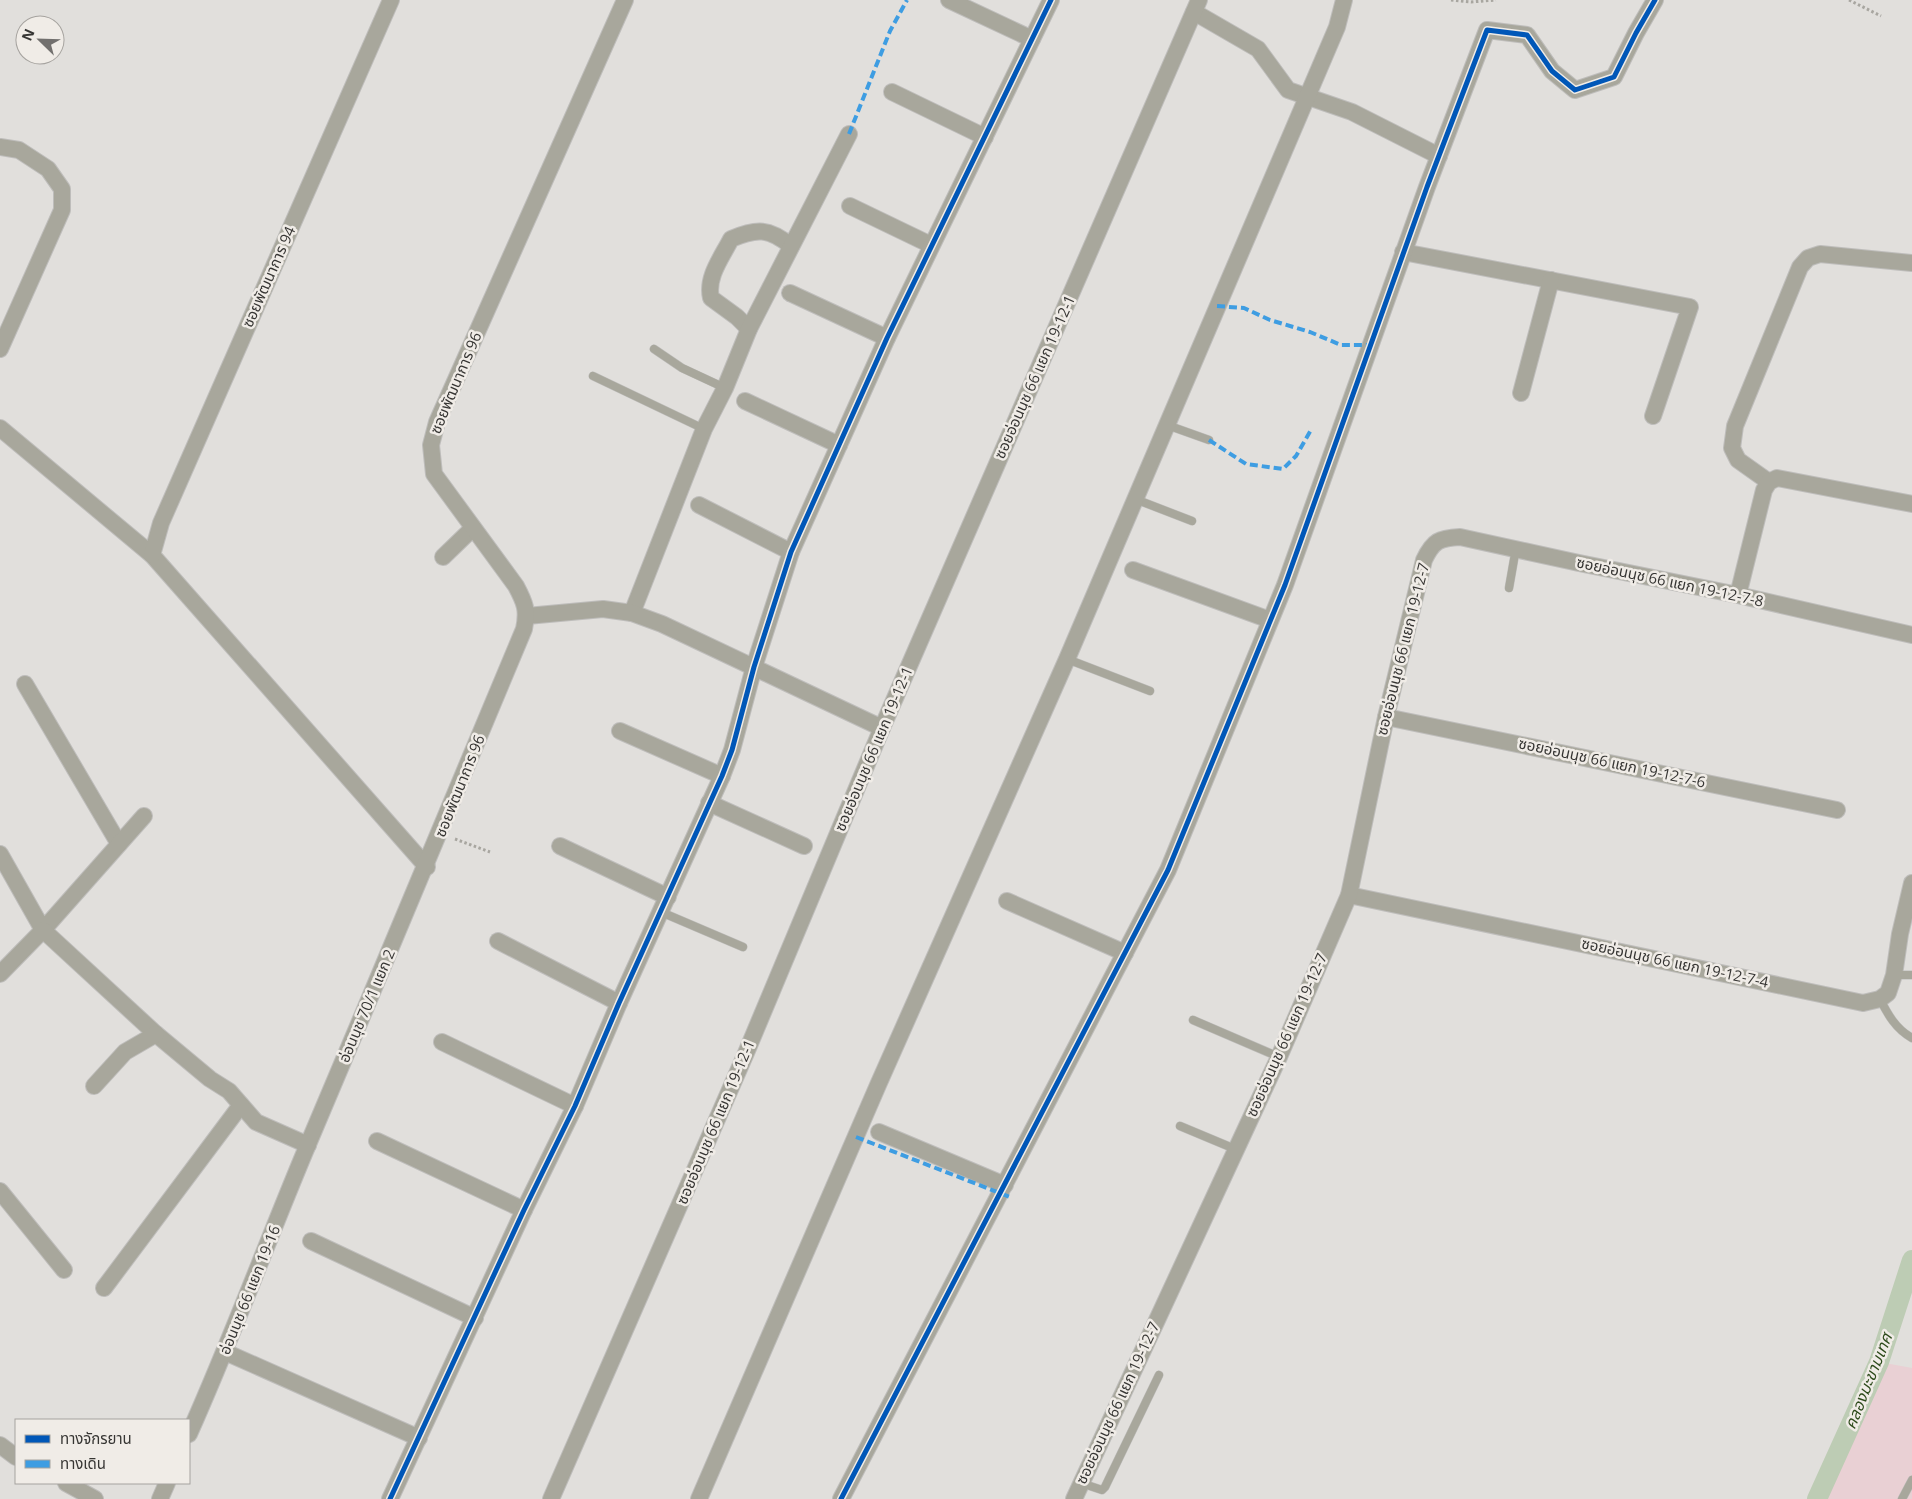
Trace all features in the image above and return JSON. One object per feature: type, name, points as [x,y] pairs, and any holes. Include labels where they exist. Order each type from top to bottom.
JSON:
[{"type":"street","name":"ซอยพัฒนาการ 94","points":[[152,556],[161,523],[391,0]]},
{"type":"street","name":"ซอยพัฒนาการ 96","points":[[427,867],[524,628],[527,616],[525,603],[516,586],[434,474],[431,446],[437,422],[625,0]]},
{"type":"street","points":[[949,0],[1032,39]]},
{"type":"street","points":[[390,1499],[524,1210],[575,1106],[619,1003],[722,776],[732,750],[754,667],[791,552],[887,338],[1051,0]]},
{"type":"street","points":[[699,1499],[878,1085],[1067,659],[1337,27],[1344,0]]},
{"type":"street","points":[[841,1499],[1168,870],[1285,585],[1404,252],[1487,30],[1527,35],[1552,71],[1574,90],[1614,78],[1655,0]]},
{"type":"street","points":[[1196,6],[1258,49],[1288,90],[1352,112],[1439,156]]},
{"type":"street","name":"ซอยอ่อนนุช 66 แยก 19-12-1","points":[[551,1499],[742,1062],[882,728],[1196,6]]},
{"type":"street","points":[[892,92],[985,136]]},
{"type":"street","points":[[632,613],[704,429],[725,388],[749,329],[849,134]]},
{"type":"street","points":[[0,147],[19,150],[48,169],[62,189],[62,210],[0,349]]},
{"type":"street","points":[[850,206],[932,245]]},
{"type":"street","points":[[749,329],[737,317],[711,298],[709,288],[711,278],[724,252],[731,239],[752,231],[773,234],[791,246]]},
{"type":"street","points":[[1404,252],[1690,307],[1653,416]]},
{"type":"street","points":[[1769,482],[1738,460],[1732,448],[1735,426],[1800,267],[1808,258],[1820,254],[1912,263]]},
{"type":"street","points":[[1521,393],[1552,280]]},
{"type":"street","points":[[790,293],[887,338]]},
{"type":"street","points":[[745,401],[839,444]]},
{"type":"street","points":[[0,428],[152,556],[427,867]]},
{"type":"street","points":[[1738,595],[1764,490],[1769,482],[1776,478],[1912,504]]},
{"type":"street","points":[[699,505],[791,552]]},
{"type":"street","points":[[443,557],[473,528]]},
{"type":"street","name":"ซอยอ่อนนุช 66 แยก 19-12-7-8","points":[[1430,547],[1443,538],[1460,536],[1579,563],[1738,595],[1912,635]]},
{"type":"street","name":"ซอยอ่อนนุช 66 แยก 19-12-7","points":[[1074,1499],[1279,1057],[1349,895],[1386,717],[1424,560],[1430,547]]},
{"type":"street","points":[[1133,570],[1270,620]]},
{"type":"street","points":[[527,616],[603,610],[632,613],[662,624],[882,728]]},
{"type":"street","points":[[24,684],[119,844]]},
{"type":"street","name":"ซอยอ่อนนุช 66 แยก 19-12-7-6","points":[[1386,717],[1837,810]]},
{"type":"street","points":[[620,731],[722,776]]},
{"type":"street","points":[[710,803],[804,846]]},
{"type":"street","points":[[0,974],[43,930],[144,816]]},
{"type":"street","points":[[560,846],[664,904]]},
{"type":"street","points":[[0,854],[43,930],[156,1034],[210,1080],[229,1091],[256,1122],[308,1145]]},
{"type":"street","name":"อ่อนนุช 70/1 แยก 2","points":[[308,1145],[427,867]]},
{"type":"street","points":[[1880,999],[1888,994],[1894,975],[1900,934],[1912,883]]},
{"type":"street","name":"ซอยอ่อนนุช 66 แยก 19-12-7-4","points":[[1349,895],[1863,1002],[1880,999]]},
{"type":"street","points":[[1007,901],[1125,953]]},
{"type":"street","points":[[498,941],[619,1003]]},
{"type":"street","points":[[94,1086],[125,1052],[156,1034]]},
{"type":"street","points":[[442,1042],[575,1106]]},
{"type":"street","points":[[104,1288],[242,1105]]},
{"type":"street","points":[[879,1132],[1005,1185]]},
{"type":"street","points":[[377,1141],[524,1210]]},
{"type":"street","name":"อ่อนนุช 66 แยก 19-16","points":[[190,1432],[225,1352],[308,1145]]},
{"type":"street","points":[[0,1191],[64,1270]]},
{"type":"street","points":[[311,1241],[475,1318]]},
{"type":"street","points":[[225,1352],[419,1438]]},
{"type":"street","points":[[0,1444],[15,1456]]},
{"type":"street","points":[[68,1484],[95,1499]]},
{"type":"street","points":[[160,1499],[167,1484]]},
{"type":"lane","points":[[654,349],[682,368],[725,388]]},
{"type":"lane","points":[[594,376],[704,429]]},
{"type":"lane","points":[[1167,425],[1209,440]]},
{"type":"lane","points":[[1135,500],[1192,521]]},
{"type":"lane","points":[[1508,588],[1516,548]]},
{"type":"lane","points":[[1067,659],[1150,691]]},
{"type":"lane","points":[[664,904],[743,947]]},
{"type":"lane","points":[[1894,975],[1912,975]]},
{"type":"lane","points":[[1880,999],[1890,1018],[1898,1028],[1912,1038]]},
{"type":"lane","points":[[1194,1020],[1279,1057]]},
{"type":"lane","points":[[1180,1126],[1235,1149]]},
{"type":"lane","points":[[1081,1483],[1102,1490],[1105,1487],[1159,1375]]},
{"type":"lane","points":[[1902,1499],[1912,1480]]},
{"type":"path","points":[[1451,0],[1472,2],[1496,0]]},
{"type":"path","points":[[1849,0],[1881,16]]},
{"type":"path","points":[[441,833],[490,852]]},
{"type":"shaded area","points":[[1879,1362],[1912,1368],[1912,1499],[1817,1499]]},
{"type":"waterway","name":"คลองมะขามเทศ","points":[[1817,1499],[1879,1362],[1912,1260]]},
{"type":"marked path","points":[[849,134],[890,31],[907,0]]},
{"type":"marked path","points":[[1217,306],[1244,308],[1270,320],[1310,332],[1341,345],[1367,345]]},
{"type":"marked path","points":[[1209,440],[1246,464],[1283,469],[1296,456],[1311,430]]},
{"type":"marked path","points":[[856,1137],[1010,1197]]},
{"type":"cycle path","points":[[390,1499],[524,1210],[575,1106],[619,1003],[722,776],[732,750],[754,667],[791,552],[887,338],[1051,0]]},
{"type":"cycle path","points":[[841,1499],[1168,870],[1285,585],[1427,187],[1487,30],[1527,35],[1552,71],[1575,90],[1614,77],[1655,0]]}]
